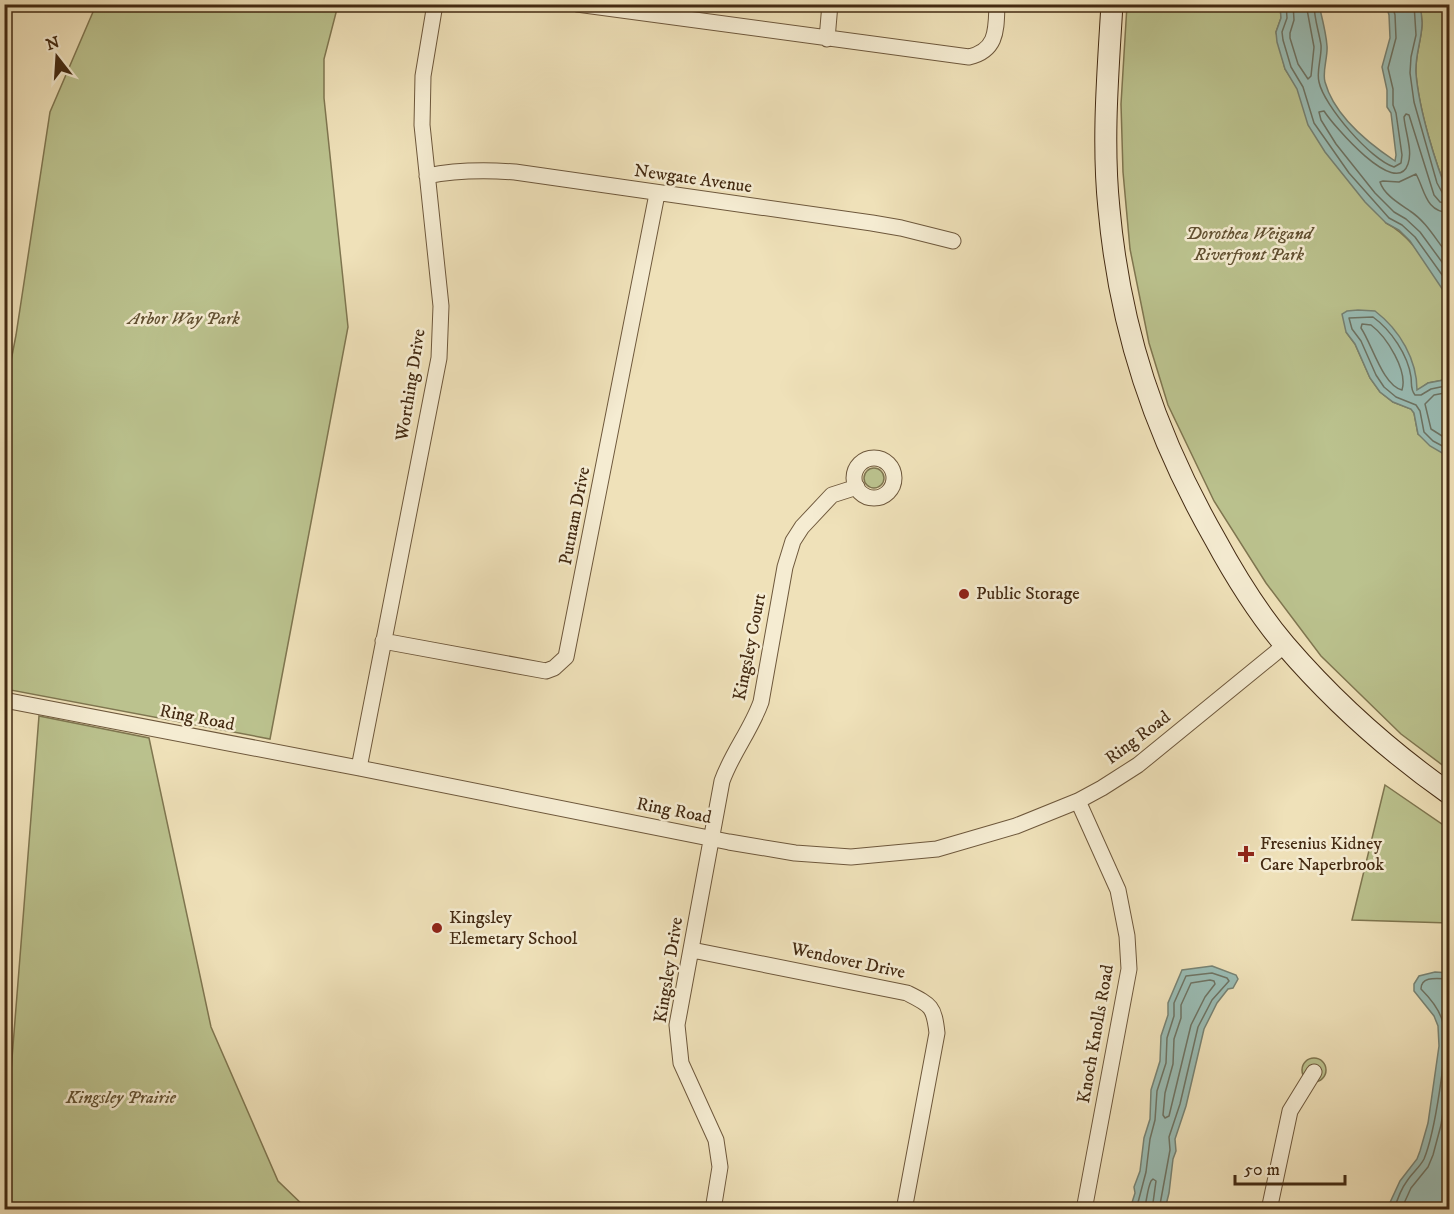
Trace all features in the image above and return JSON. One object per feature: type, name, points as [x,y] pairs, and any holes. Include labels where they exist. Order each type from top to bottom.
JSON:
[{"type":"main road","points":[[1112,4],[1106,138],[1107,188],[1116,265],[1130,333],[1151,405],[1196,507],[1229,565],[1285,645],[1375,737],[1449,794]]},
{"type":"street","name":"Worthing Drive","points":[[359,768],[440,358],[441,306],[422,125],[422,99],[430,27],[435,4]]},
{"type":"street","points":[[577,4],[969,57],[982,53],[993,39],[997,4]]},
{"type":"street","points":[[827,39],[830,4]]},
{"type":"street","name":"Newgate Avenue","points":[[427,176],[442,172],[486,170],[515,172],[901,228],[953,241]]},
{"type":"street","name":"Putnam Drive","points":[[383,641],[546,671],[554,668],[567,657],[657,194]]},
{"type":"street","name":"Kingsley Court","points":[[711,838],[725,771],[733,753],[755,718],[761,702],[785,567],[793,541],[802,527],[832,495],[857,487]]},
{"type":"street","name":"Ring Road","points":[[4,700],[711,838],[795,853],[851,857],[937,849],[1016,826],[1078,801],[1138,765],[1285,645]]},
{"type":"street","name":"Knoch Knolls Road","points":[[1078,801],[1118,890],[1127,936],[1129,969],[1084,1209]]},
{"type":"street","name":"Kingsley Drive","points":[[711,838],[677,1025],[681,1063],[716,1140],[720,1167],[713,1209]]},
{"type":"street","name":"Wendover Drive","points":[[692,950],[907,993],[925,1002],[934,1012],[937,1033],[904,1209]]},
{"type":"street","points":[[1269,1209],[1290,1111],[1314,1072]]},
{"type":"green space","name":"Arbor Way Park","points":[[96,5],[338,5],[324,59],[324,98],[348,327],[270,739],[5,689],[5,392],[16,335],[50,112]]},
{"type":"green space","name":"Dorothea Weigand Riverfront Park","points":[[1127,5],[1280,5],[1281,18],[1276,32],[1285,69],[1386,223],[1405,236],[1413,245],[1447,294],[1449,299],[1449,379],[1428,383],[1417,391],[1346,332],[1355,344],[1370,378],[1380,392],[1393,402],[1411,409],[1414,413],[1418,434],[1449,456],[1449,770],[1401,734],[1321,656],[1266,583],[1214,501],[1168,405],[1149,343],[1130,249],[1123,172],[1121,104]]},
{"type":"green space","points":[[1419,5],[1449,5],[1449,196],[1428,136],[1420,103],[1416,74],[1422,23]]},
{"type":"green space","points":[[870,468],[878,468],[884,474],[884,482],[878,488],[870,488],[864,482],[864,474]]},
{"type":"green space","name":"Kingsley Prairie","points":[[39,716],[149,738],[211,1027],[278,1181],[307,1209],[5,1209],[5,1147]]},
{"type":"green space","points":[[1385,785],[1449,829],[1449,923],[1352,920]]},
{"type":"green space","points":[[1314,1058],[1319,1059],[1325,1065],[1325,1075],[1319,1081],[1314,1082],[1309,1081],[1303,1075],[1302,1070],[1303,1065],[1309,1059]]},
{"type":"water","points":[[1280,5],[1319,5],[1327,46],[1324,78],[1329,94],[1353,127],[1395,161],[1391,113],[1387,107],[1387,90],[1382,67],[1390,38],[1386,5],[1419,5],[1422,23],[1416,74],[1420,103],[1428,136],[1449,196],[1449,299],[1410,241],[1399,230],[1386,223],[1365,202],[1325,152],[1308,125],[1297,89],[1285,69],[1277,42],[1276,32],[1281,18]]},
{"type":"water","points":[[1358,310],[1375,311],[1399,336],[1414,368],[1417,390],[1428,383],[1449,379],[1449,457],[1430,446],[1418,434],[1414,413],[1411,409],[1393,402],[1380,392],[1370,378],[1355,344],[1346,332],[1342,314]]},
{"type":"water","points":[[1212,966],[1236,975],[1238,979],[1233,988],[1228,989],[1217,1003],[1204,1029],[1186,1106],[1175,1139],[1176,1151],[1165,1209],[1130,1209],[1150,1119],[1151,1090],[1160,1061],[1161,1036],[1168,1015],[1168,1003],[1182,970]]},
{"type":"water","points":[[1435,972],[1450,973],[1450,1179],[1444,1209],[1387,1209],[1400,1181],[1417,1159],[1428,1123],[1439,1046],[1438,1026],[1434,1016],[1414,991],[1414,984],[1419,976]]},
{"type":"place","name":"Public Storage","points":[[964,594]]},
{"type":"place","name":"Fresenius Kidney Care Naperbrook","points":[[1246,854]]},
{"type":"place","name":"Kingsley Elemetary School","points":[[437,928]]}]
